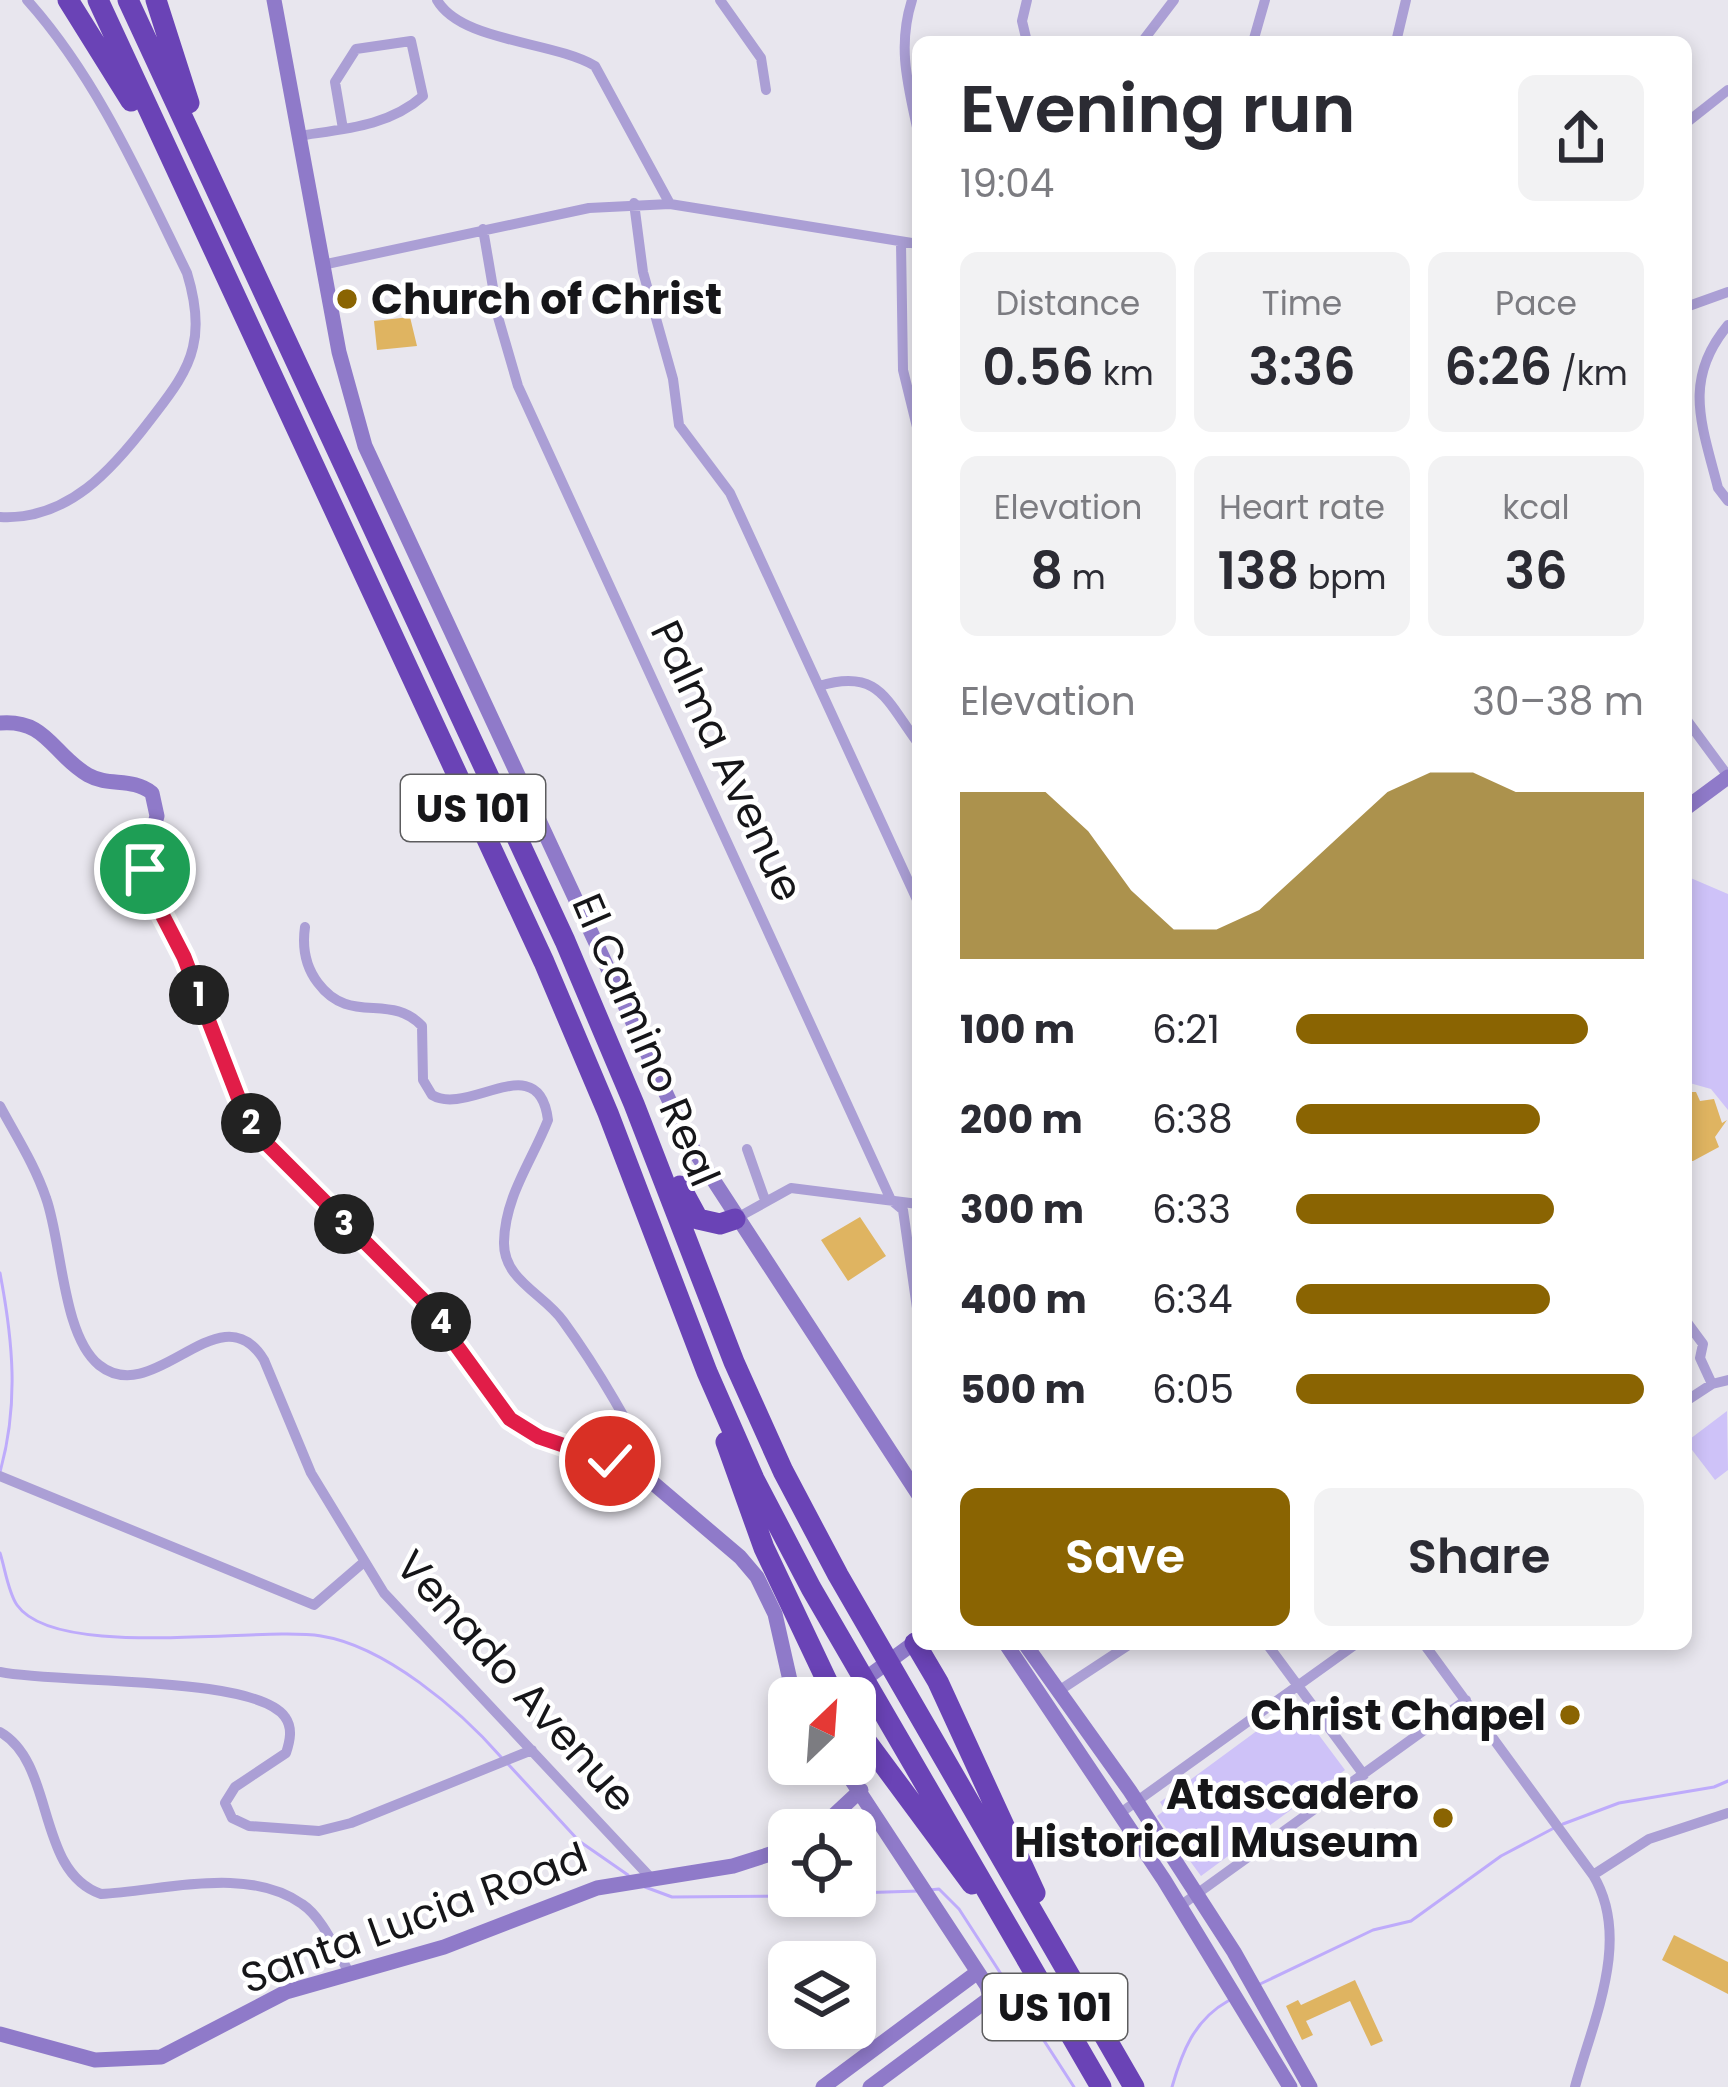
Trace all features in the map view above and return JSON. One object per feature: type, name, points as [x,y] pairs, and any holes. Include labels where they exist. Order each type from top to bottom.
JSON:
[{"type":"highway","points":[[68,0],[186,191]]},
{"type":"highway","name":"El Camino Real","points":[[98,0],[570,1021],[706,1372],[782,1534],[1101,2087]]},
{"type":"highway","name":"El Camino Real","points":[[128,0],[565,941],[758,1417],[874,1638],[1135,2087]]},
{"type":"highway","points":[[156,0],[219,195]]},
{"type":"highway","points":[[644,1131],[665,1154],[693,1215],[712,1224],[735,1219]]},
{"type":"highway","points":[[706,1372],[742,1492],[827,1677]]},
{"type":"highway","points":[[920,1650],[1079,1992]]},
{"type":"highway","points":[[876,1755],[1008,1927]]},
{"type":"street","points":[[0,517],[49,511],[94,484],[172,392],[195,343],[195,311],[187,273],[102,107],[27,0]]},
{"type":"street","name":"El Camino Real","points":[[274,0],[347,388],[371,460],[678,1122],[735,1219],[912,1485]]},
{"type":"street","points":[[437,0],[457,22],[574,55],[596,66],[670,204]]},
{"type":"street","points":[[719,0],[761,58],[766,90]]},
{"type":"street","points":[[912,0],[902,62],[912,106]]},
{"type":"street","points":[[1026,36],[1022,20],[1027,0]]},
{"type":"street","points":[[1147,36],[1174,0]]},
{"type":"street","points":[[1255,36],[1265,0]]},
{"type":"street","points":[[1397,36],[1406,0]]},
{"type":"street","points":[[298,136],[343,129],[380,123],[423,96],[411,40],[356,49],[335,82],[343,129]]},
{"type":"street","points":[[1692,118],[1728,90]]},
{"type":"street","points":[[634,203],[643,272],[673,379],[679,425],[730,493],[912,889]]},
{"type":"street","points":[[322,265],[634,203],[670,204],[912,244]]},
{"type":"street","name":"Palma Avenue","points":[[483,230],[507,351],[541,441],[891,1200],[903,1210],[912,1273]]},
{"type":"street","points":[[901,243],[903,370],[912,407]]},
{"type":"street","points":[[1692,305],[1728,292]]},
{"type":"street","points":[[1728,325],[1708,350],[1698,386],[1718,488],[1728,501]]},
{"type":"street","points":[[819,686],[852,678],[873,684],[912,735]]},
{"type":"street","points":[[0,723],[30,724],[91,777],[133,782],[152,793],[157,815],[146,856],[146,882],[184,957],[244,1112],[269,1149],[424,1301],[510,1419],[539,1437],[610,1461],[653,1484],[730,1548],[757,1577],[782,1634],[790,1677]]},
{"type":"street","points":[[1692,727],[1728,776],[1692,803]]},
{"type":"street","points":[[304,927],[306,962],[331,998],[352,1009],[406,1013],[422,1026],[423,1079],[439,1100],[458,1101],[510,1084],[526,1087],[542,1099],[548,1120],[510,1203],[504,1244],[507,1261],[566,1325],[638,1443],[653,1484]]},
{"type":"street","name":"Venado Avenue","points":[[0,1106],[44,1192],[71,1310],[94,1360],[110,1372],[135,1376],[218,1337],[239,1338],[254,1346],[311,1473],[364,1562],[431,1649],[650,1877]]},
{"type":"street","points":[[747,1149],[765,1200]]},
{"type":"street","points":[[735,1219],[799,1187],[912,1203]]},
{"type":"street","points":[[1692,1329],[1703,1344],[1700,1358],[1712,1384]]},
{"type":"street","points":[[1692,1355],[1700,1358]]},
{"type":"street","points":[[1692,1397],[1728,1380]]},
{"type":"street","points":[[0,1476],[304,1603],[323,1602],[364,1562]]},
{"type":"street","points":[[866,1677],[912,1644]]},
{"type":"street","points":[[1011,1650],[1137,1802],[1256,1986],[1310,2087]]},
{"type":"street","points":[[1028,1650],[1119,1814],[1290,2087]]},
{"type":"street","points":[[1051,1696],[1121,1650]]},
{"type":"street","points":[[1271,1650],[1364,1775]]},
{"type":"street","points":[[1119,1814],[1348,1650]]},
{"type":"street","points":[[1428,1650],[1593,1875],[1608,1907],[1611,1943],[1575,2087]]},
{"type":"street","points":[[0,1672],[220,1689],[280,1712],[290,1730],[286,1753],[235,1787],[225,1803],[232,1818],[249,1826],[309,1833],[351,1823],[532,1750]]},
{"type":"street","points":[[1180,1906],[1466,1700]]},
{"type":"street","points":[[0,1732],[15,1741],[29,1763],[44,1817],[85,1887],[101,1894],[221,1884],[260,1888],[308,1908],[350,1972]]},
{"type":"street","points":[[857,1785],[987,1986],[990,1998],[870,2087]]},
{"type":"street","points":[[841,1809],[861,1790]]},
{"type":"street","points":[[1593,1875],[1649,1839],[1728,1813]]},
{"type":"street","name":"Santa Lucia Road","points":[[0,2034],[95,2060],[148,2060],[186,2048],[286,1993],[444,1947],[597,1888],[733,1866],[768,1855]]},
{"type":"street","points":[[823,2087],[975,1974]]},
{"type":"shaded area","points":[[1692,879],[1728,894],[1728,1110],[1711,1089],[1692,1084]]},
{"type":"shaded area","points":[[1727,1411],[1728,1470],[1715,1480],[1692,1450],[1692,1437]]},
{"type":"shaded area","points":[[1295,1703],[1345,1770],[1201,1876],[1157,1816],[1165,1810],[1160,1802]]},
{"type":"building","points":[[410,317],[417,346],[377,350],[374,321]]},
{"type":"building","points":[[1692,1092],[1696,1092],[1700,1101],[1714,1099],[1722,1123],[1727,1120],[1715,1137],[1719,1147],[1693,1161]]},
{"type":"building","points":[[860,1217],[886,1256],[848,1281],[821,1240]]},
{"type":"building","points":[[1674,1935],[1728,1962],[1728,1994],[1662,1960]]},
{"type":"building","points":[[1355,1980],[1383,2041],[1371,2046],[1350,2001],[1306,2021],[1313,2035],[1302,2040],[1286,2006],[1298,2000],[1301,2005]]},
{"type":"waterway","points":[[0,1273],[12,1372],[10,1422],[0,1472]]},
{"type":"waterway","points":[[0,1553],[14,1600],[39,1622],[114,1637],[292,1634],[345,1642],[420,1683],[501,1757]]},
{"type":"waterway","points":[[508,1764],[579,1841],[628,1875]]},
{"type":"waterway","points":[[1563,1824],[1619,1803],[1728,1781]]},
{"type":"waterway","points":[[1258,1985],[1373,1930],[1411,1921],[1501,1856],[1554,1828]]},
{"type":"waterway","points":[[645,1887],[672,1897],[768,1896]]},
{"type":"waterway","points":[[929,1890],[939,1889],[959,1909],[1074,2087]]},
{"type":"waterway","points":[[876,1892],[919,1891]]},
{"type":"waterway","points":[[1172,2087],[1191,2038],[1228,2001]]},
{"type":"place","name":"Church of Christ","points":[[347,299]]},
{"type":"place","name":"Christ Chapel","points":[[1570,1715]]},
{"type":"place","name":"Atascadero Historical Museum","points":[[1443,1818]]},
{"type":"route","points":[[145,869],[156,906],[179,945],[238,1097],[260,1137],[424,1301],[510,1419],[539,1437],[610,1461]]}]
